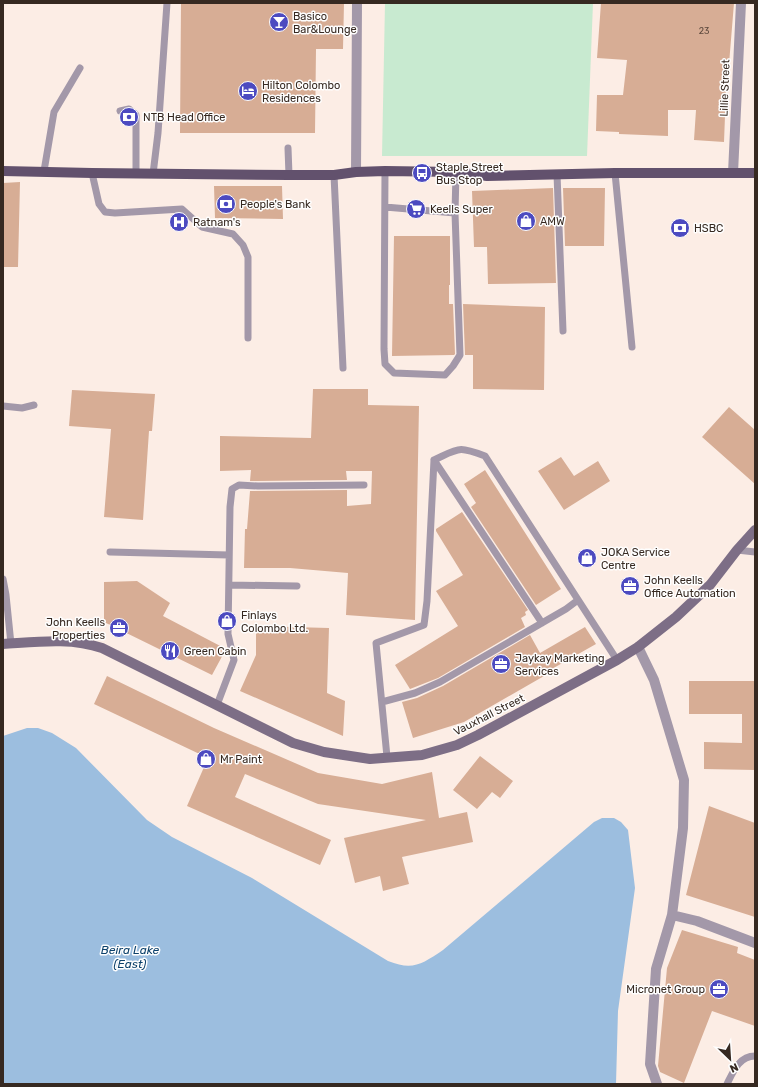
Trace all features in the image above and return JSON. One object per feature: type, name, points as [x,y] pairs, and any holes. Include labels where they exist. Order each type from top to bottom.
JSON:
[{"type":"main road","points":[[3,170],[136,174],[289,175],[334,175],[356,172],[385,171],[422,173],[456,172],[487,176],[614,173],[755,173]]},
{"type":"street","points":[[356,172],[357,3]]},
{"type":"street","name":"Lillie Street","points":[[733,173],[741,3]]},
{"type":"street","name":"Vauxhall Street","points":[[7,644],[69,641],[102,648],[293,743],[324,752],[370,759],[387,756],[422,755],[457,745],[478,736],[638,647],[676,617],[710,585],[737,550],[755,530]]},
{"type":"street","points":[[638,647],[654,680],[684,780],[684,828],[672,915],[656,969],[650,1064],[658,1084]]},
{"type":"street","points":[[672,915],[697,921],[755,943]]},
{"type":"lane","points":[[153,174],[158,133],[167,3]]},
{"type":"lane","points":[[44,171],[54,112],[80,68]]},
{"type":"lane","points":[[120,111],[129,110],[136,115],[136,174]]},
{"type":"lane","points":[[288,148],[289,175]]},
{"type":"lane","points":[[385,171],[385,364],[394,373],[445,375],[460,355],[455,213],[456,172]]},
{"type":"lane","points":[[92,173],[99,204],[105,212],[115,213],[182,209],[202,228],[233,234],[242,245],[248,257],[248,338]]},
{"type":"lane","points":[[614,173],[632,347]]},
{"type":"lane","points":[[557,174],[563,332]]},
{"type":"lane","points":[[334,175],[343,368]]},
{"type":"lane","points":[[385,207],[455,213]]},
{"type":"lane","points":[[3,406],[22,408],[34,405]]},
{"type":"lane","points":[[434,460],[459,448],[470,450],[485,456],[617,660]]},
{"type":"lane","points":[[434,460],[542,623]]},
{"type":"lane","points":[[387,756],[376,643],[424,625],[427,601],[434,460]]},
{"type":"lane","points":[[217,705],[234,660],[228,634],[230,496],[232,489],[239,485],[364,485]]},
{"type":"lane","points":[[737,550],[755,552]]},
{"type":"lane","points":[[110,552],[229,554]]},
{"type":"lane","points":[[3,579],[6,596],[7,644]]},
{"type":"lane","points":[[229,585],[297,586]]},
{"type":"lane","points":[[382,702],[415,693],[440,682],[566,609],[578,600]]},
{"type":"lane","points":[[727,1084],[736,1066],[744,1058],[755,1056]]},
{"type":"green space","points":[[385,3],[593,3],[587,156],[382,156]]},
{"type":"water","name":"Beira Lake (East)","points":[[27,728],[38,728],[52,733],[76,748],[147,820],[172,837],[252,878],[388,961],[397,964],[411,966],[429,959],[443,950],[594,822],[602,818],[614,818],[621,822],[628,830],[635,888],[618,1011],[616,1084],[3,1084],[3,736]]},
{"type":"building","name":"Hilton Colombo Residences","points":[[181,3],[344,3],[343,49],[316,49],[315,133],[180,133]]},
{"type":"building","points":[[601,3],[734,3],[729,64],[727,64],[724,142],[694,140],[696,110],[668,110],[668,136],[619,134],[619,132],[596,131],[597,95],[623,95],[627,60],[597,58]]},
{"type":"building","points":[[20,182],[18,267],[3,267],[3,183]]},
{"type":"building","points":[[214,186],[282,186],[283,219],[215,218]]},
{"type":"building","points":[[553,188],[556,283],[488,284],[487,247],[474,247],[472,191]]},
{"type":"building","points":[[563,188],[605,188],[604,246],[565,246]]},
{"type":"building","points":[[394,236],[450,236],[449,304],[453,304],[454,355],[392,356]]},
{"type":"building","points":[[463,304],[545,307],[544,390],[473,389],[473,355],[465,355]]},
{"type":"building","points":[[313,389],[368,389],[368,405],[419,406],[415,620],[346,615],[348,573],[290,568],[244,568],[245,529],[247,529],[250,491],[347,490],[347,506],[371,504],[372,471],[346,471],[347,480],[250,481],[251,470],[220,471],[220,436],[311,438]]},
{"type":"building","points":[[72,390],[155,394],[152,431],[149,431],[143,520],[104,517],[111,429],[69,426]]},
{"type":"building","points":[[729,407],[755,430],[755,484],[702,437]]},
{"type":"building","points":[[561,457],[574,476],[598,461],[610,481],[564,510],[538,471]]},
{"type":"building","points":[[485,470],[561,589],[536,605],[471,507],[476,503],[464,484]]},
{"type":"building","points":[[462,512],[528,610],[525,612],[526,615],[521,618],[525,627],[438,678],[410,689],[395,665],[458,626],[436,591],[463,575],[436,529]]},
{"type":"building","points":[[137,581],[170,603],[163,616],[226,649],[212,675],[104,622],[104,582]]},
{"type":"building","points":[[256,626],[329,628],[327,693],[345,701],[343,736],[240,691],[256,655]]},
{"type":"building","points":[[585,627],[596,644],[550,670],[551,672],[464,722],[413,738],[402,702],[417,698],[443,686],[530,635],[540,653]]},
{"type":"building","points":[[107,676],[214,728],[318,773],[382,784],[432,772],[439,818],[467,812],[473,842],[402,857],[409,884],[383,891],[380,876],[355,883],[344,838],[426,820],[318,804],[245,774],[235,797],[331,840],[320,865],[187,806],[208,758],[94,704]]},
{"type":"building","points":[[689,681],[755,681],[755,770],[704,769],[704,742],[742,743],[742,714],[689,714]]},
{"type":"building","points":[[480,756],[513,781],[500,798],[492,792],[477,809],[453,790]]},
{"type":"building","points":[[709,806],[755,823],[755,917],[686,895]]},
{"type":"building","points":[[682,930],[738,947],[737,953],[755,960],[755,1026],[712,1011],[684,1083],[660,1072],[658,1066],[667,968]]},
{"type":"place","name":"Basico Bar&Lounge","points":[[279,22]]},
{"type":"place","name":"Hilton Colombo Residences","points":[[248,91]]},
{"type":"place","name":"NTB Head Office","points":[[129,117]]},
{"type":"place","name":"Staple Street Bus Stop","points":[[422,173]]},
{"type":"place","name":"People's Bank","points":[[226,204]]},
{"type":"place","name":"Keells Super","points":[[416,209]]},
{"type":"place","name":"AMW","points":[[526,221]]},
{"type":"place","name":"Ratnam's","points":[[179,222]]},
{"type":"place","name":"HSBC","points":[[680,228]]},
{"type":"place","name":"JOKA Service Centre","points":[[587,558]]},
{"type":"place","name":"John Keells Office Automation","points":[[630,586]]},
{"type":"place","name":"Finlays Colombo Ltd.","points":[[227,621]]},
{"type":"place","name":"John Keells Properties","points":[[119,628]]},
{"type":"place","name":"Green Cabin","points":[[170,651]]},
{"type":"place","name":"Jaykay Marketing Services","points":[[501,664]]},
{"type":"place","name":"Mr Paint","points":[[206,759]]},
{"type":"place","name":"Micronet Group","points":[[719,989]]}]
